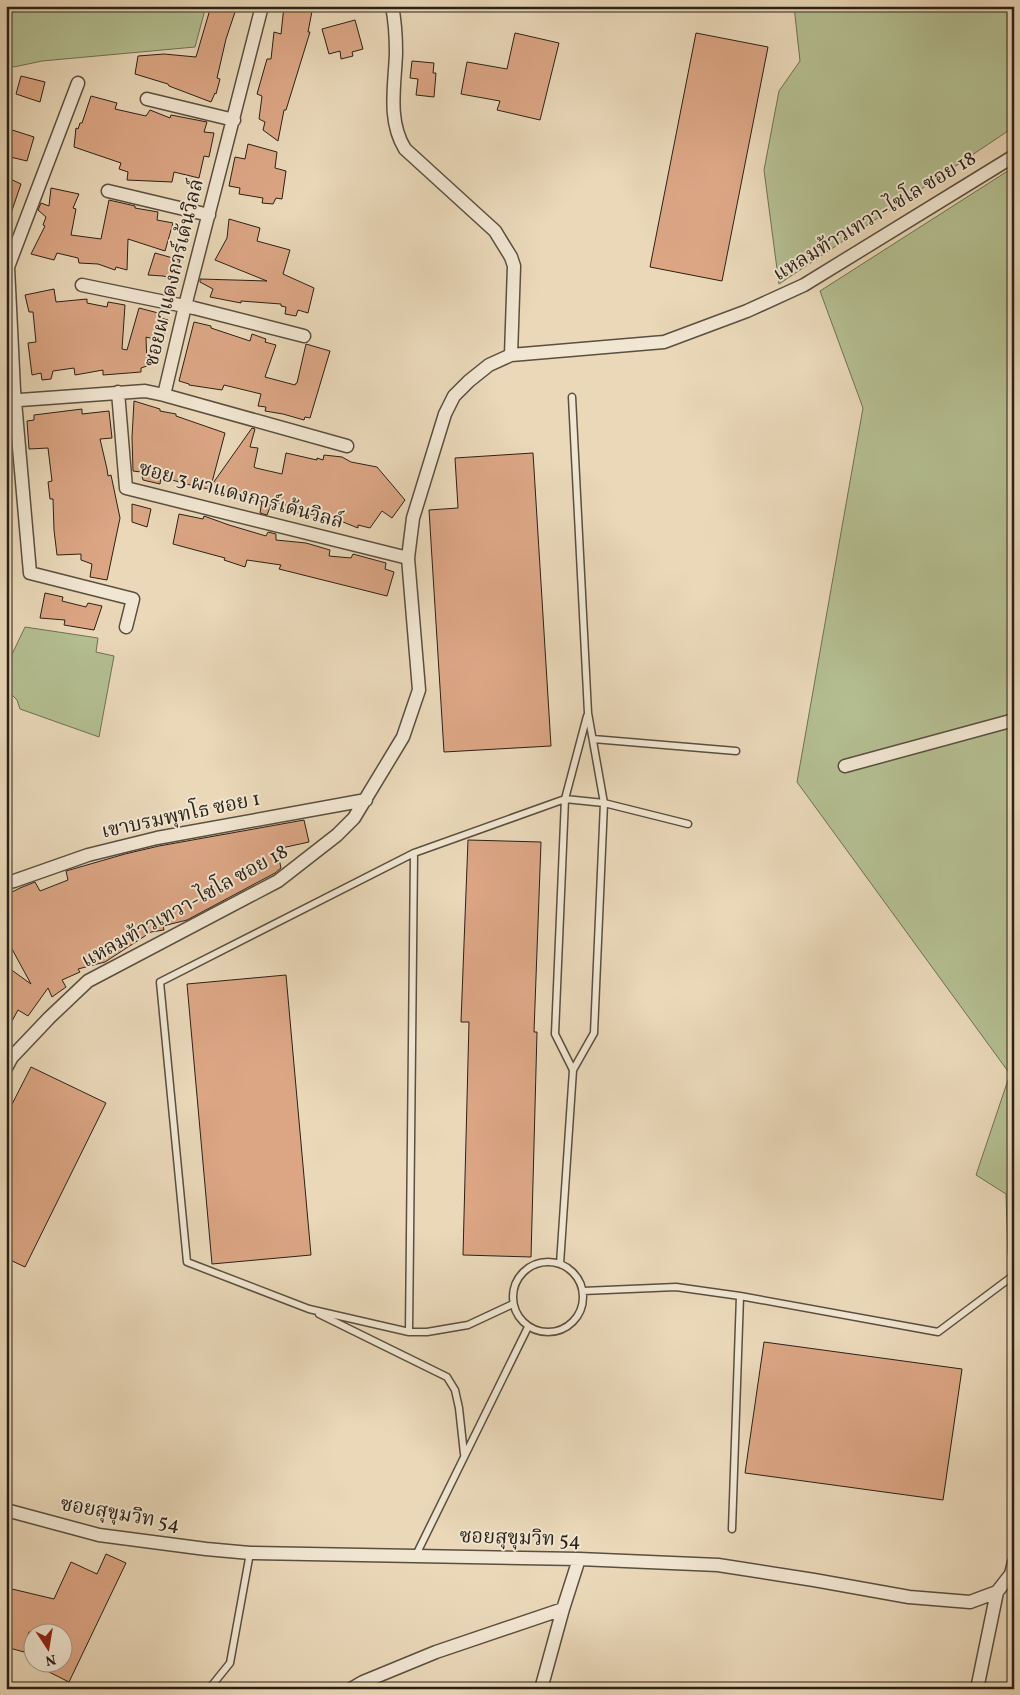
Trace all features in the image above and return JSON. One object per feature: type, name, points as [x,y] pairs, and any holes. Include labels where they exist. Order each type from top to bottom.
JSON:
[{"type":"street","name":"ซอยผาแดงการ์เด้นวิลล์","points":[[11,400],[145,391],[164,395],[262,6]]},
{"type":"street","points":[[392,6],[396,50],[394,110],[398,138],[405,149],[495,231],[512,256],[514,266],[511,355]]},
{"type":"street","points":[[78,83],[8,267],[11,400],[30,573],[133,599],[126,627]]},
{"type":"street","points":[[147,99],[234,120]]},
{"type":"street","name":"แหลมท้าวเทวา-ไซโล ซอย 18","points":[[6,1068],[12,1057],[88,981],[278,880],[337,835],[354,818],[403,737],[419,690],[408,558],[413,518],[445,414],[454,396],[469,381],[489,365],[511,355],[664,342],[730,318],[804,285],[1014,156]]},
{"type":"street","points":[[108,190],[209,215]]},
{"type":"street","points":[[82,285],[185,306],[304,336]]},
{"type":"street","name":"ซอย 3 ผาแดงการ์เด้นวิลล์","points":[[118,392],[126,488],[408,558]]},
{"type":"street","points":[[164,395],[347,446]]},
{"type":"street","points":[[845,766],[1014,720]]},
{"type":"street","name":"เขาบรมพุทโธ ซอย 1","points":[[6,883],[14,882],[88,855],[157,838],[366,800]]},
{"type":"street","name":"ซอยสุขุมวิท 54","points":[[6,1510],[99,1534],[206,1549],[250,1553],[578,1559],[718,1566],[814,1580],[909,1597],[970,1602],[997,1592]]},
{"type":"street","points":[[540,1689],[578,1559]]},
{"type":"street","points":[[977,1689],[997,1592],[1011,1574],[1014,1562]]},
{"type":"street","points":[[351,1689],[363,1682],[436,1652],[563,1608]]},
{"type":"lane","points":[[560,1264],[573,1070],[594,1033],[604,803],[588,713],[572,397]]},
{"type":"lane","points":[[573,1070],[555,1034],[565,799],[588,713]]},
{"type":"lane","points":[[593,739],[736,751]]},
{"type":"lane","points":[[464,1455],[459,1408],[455,1390],[447,1377],[309,1309],[187,1262],[160,982],[414,853],[565,799],[604,803],[688,824]]},
{"type":"lane","points":[[408,1332],[414,853]]},
{"type":"lane","points":[[542,1262],[560,1264],[569,1268],[576,1275],[584,1291],[584,1300],[578,1318],[564,1330],[545,1333],[536,1331],[528,1326],[516,1313],[513,1304],[515,1286],[525,1270],[542,1262]]},
{"type":"lane","points":[[584,1291],[676,1287],[740,1296],[938,1332],[1014,1275]]},
{"type":"lane","points":[[732,1529],[740,1296]]},
{"type":"lane","points":[[309,1309],[408,1332],[427,1332],[468,1325],[513,1304]]},
{"type":"lane","points":[[416,1555],[528,1326]]},
{"type":"lane","points":[[210,1689],[230,1663],[250,1553]]},
{"type":"green space","points":[[6,6],[206,6],[195,47],[42,61],[14,67],[6,64]]},
{"type":"green space","points":[[794,6],[1014,6],[1014,127],[779,284],[764,170],[779,91],[800,61]]},
{"type":"green space","points":[[1014,167],[1014,1250],[1008,1255],[1006,1194],[976,1175],[1010,1074],[797,782],[863,408],[820,291]]},
{"type":"green space","points":[[25,627],[98,638],[96,652],[114,656],[99,737],[20,709],[17,700],[6,689],[6,667]]},
{"type":"building","points":[[211,6],[237,6],[226,39],[217,78],[220,79],[216,94],[211,102],[168,84],[135,74],[138,56],[164,54],[196,57]]},
{"type":"building","points":[[284,6],[313,6],[308,32],[310,32],[286,110],[284,110],[278,141],[263,130],[265,122],[259,119],[262,96],[257,94],[267,59],[271,59],[274,32],[281,34]]},
{"type":"building","points":[[355,20],[363,49],[352,52],[353,56],[341,59],[340,51],[329,54],[322,29]]},
{"type":"building","points":[[515,33],[559,43],[540,120],[497,110],[500,101],[461,94],[467,62],[507,69]]},
{"type":"building","points":[[696,33],[768,47],[722,281],[650,267]]},
{"type":"building","points":[[412,61],[434,63],[433,73],[436,73],[434,97],[416,95],[418,79],[410,78]]},
{"type":"building","points":[[21,76],[45,82],[40,102],[16,94]]},
{"type":"building","points":[[91,96],[117,103],[115,109],[146,116],[150,110],[170,118],[171,115],[207,122],[204,132],[214,133],[209,157],[204,156],[199,178],[174,172],[172,182],[127,180],[128,172],[119,169],[121,163],[74,147],[76,128],[78,129],[80,123],[82,123]]},
{"type":"building","points":[[6,128],[34,137],[27,161],[6,156]]},
{"type":"building","points":[[248,144],[277,152],[275,168],[286,171],[282,199],[276,198],[273,204],[262,203],[263,198],[239,194],[240,188],[229,186],[235,157],[245,159]]},
{"type":"building","points":[[6,177],[21,184],[8,222],[6,222]]},
{"type":"building","points":[[51,188],[79,194],[73,208],[76,209],[71,235],[101,239],[109,200],[135,206],[135,208],[158,212],[157,220],[173,223],[165,251],[128,239],[127,270],[116,267],[115,270],[98,264],[79,263],[78,258],[57,253],[54,260],[31,254],[45,226],[43,225],[46,217],[38,210],[41,203],[49,206]]},
{"type":"building","points":[[229,219],[260,228],[257,241],[290,250],[283,274],[314,288],[308,313],[298,310],[296,316],[285,314],[286,307],[281,306],[281,304],[241,301],[241,303],[210,297],[213,289],[200,282],[200,279],[267,281],[215,260],[227,238]]},
{"type":"building","points":[[155,253],[180,260],[174,279],[148,275]]},
{"type":"building","points":[[54,289],[56,302],[87,299],[87,303],[107,307],[108,302],[125,305],[122,349],[127,350],[139,308],[162,314],[161,318],[168,320],[164,335],[155,333],[154,339],[146,337],[147,366],[141,368],[141,372],[103,375],[103,370],[75,375],[74,368],[53,371],[51,379],[42,380],[41,373],[32,375],[28,343],[36,342],[33,312],[29,312],[25,295]]},
{"type":"building","points":[[194,322],[211,326],[211,328],[250,341],[252,334],[266,339],[265,342],[276,345],[265,377],[295,385],[306,344],[330,351],[310,418],[305,417],[304,420],[265,411],[266,407],[258,406],[261,394],[224,385],[222,390],[189,385],[179,381]]},
{"type":"building","points":[[134,401],[160,409],[160,411],[176,414],[176,416],[225,433],[211,486],[252,428],[255,429],[250,447],[258,448],[254,467],[256,468],[282,474],[286,453],[317,460],[317,458],[323,460],[324,455],[342,457],[351,462],[377,467],[405,500],[392,518],[382,511],[370,528],[358,525],[358,528],[343,522],[316,520],[317,515],[291,512],[290,506],[272,502],[267,515],[260,513],[262,501],[233,498],[233,494],[161,477],[160,484],[143,480],[141,472],[133,471]]},
{"type":"building","points":[[82,409],[82,414],[109,411],[112,438],[100,439],[108,476],[111,475],[120,518],[107,580],[90,577],[92,564],[81,560],[81,554],[57,555],[53,499],[50,499],[48,482],[52,481],[48,448],[29,449],[27,421],[34,420],[34,415]]},
{"type":"building","points":[[533,453],[551,746],[444,752],[429,510],[458,508],[455,458]]},
{"type":"building","points":[[132,504],[151,509],[147,527],[132,522]]},
{"type":"building","points":[[179,514],[203,519],[204,516],[266,536],[268,532],[276,534],[276,540],[306,543],[330,550],[329,556],[351,558],[353,554],[386,563],[385,569],[394,572],[387,596],[279,569],[281,565],[247,560],[245,567],[224,560],[225,558],[173,544]]},
{"type":"building","points":[[45,593],[63,597],[62,601],[86,607],[88,603],[102,606],[94,630],[64,625],[65,620],[40,618]]},
{"type":"building","points":[[304,820],[309,842],[277,849],[281,868],[275,873],[187,920],[163,926],[164,930],[151,932],[105,962],[78,969],[80,972],[62,980],[66,987],[52,997],[48,988],[28,1016],[18,1010],[6,1032],[6,966],[31,984],[6,938],[6,895],[35,882],[40,891],[68,880],[66,871],[125,854],[159,846]]},
{"type":"building","points":[[468,840],[541,842],[534,1032],[537,1032],[531,1257],[463,1255],[469,1022],[461,1022]]},
{"type":"building","points":[[286,975],[311,1255],[212,1264],[187,984]]},
{"type":"building","points":[[31,1067],[106,1103],[25,1267],[6,1258],[6,1116]]},
{"type":"building","points":[[764,1342],[962,1369],[943,1500],[745,1473]]},
{"type":"building","points":[[106,1554],[126,1563],[69,1682],[49,1672],[72,1672],[72,1622],[22,1622],[22,1651],[6,1647],[6,1612],[12,1589],[54,1599],[71,1562],[97,1574]]}]
